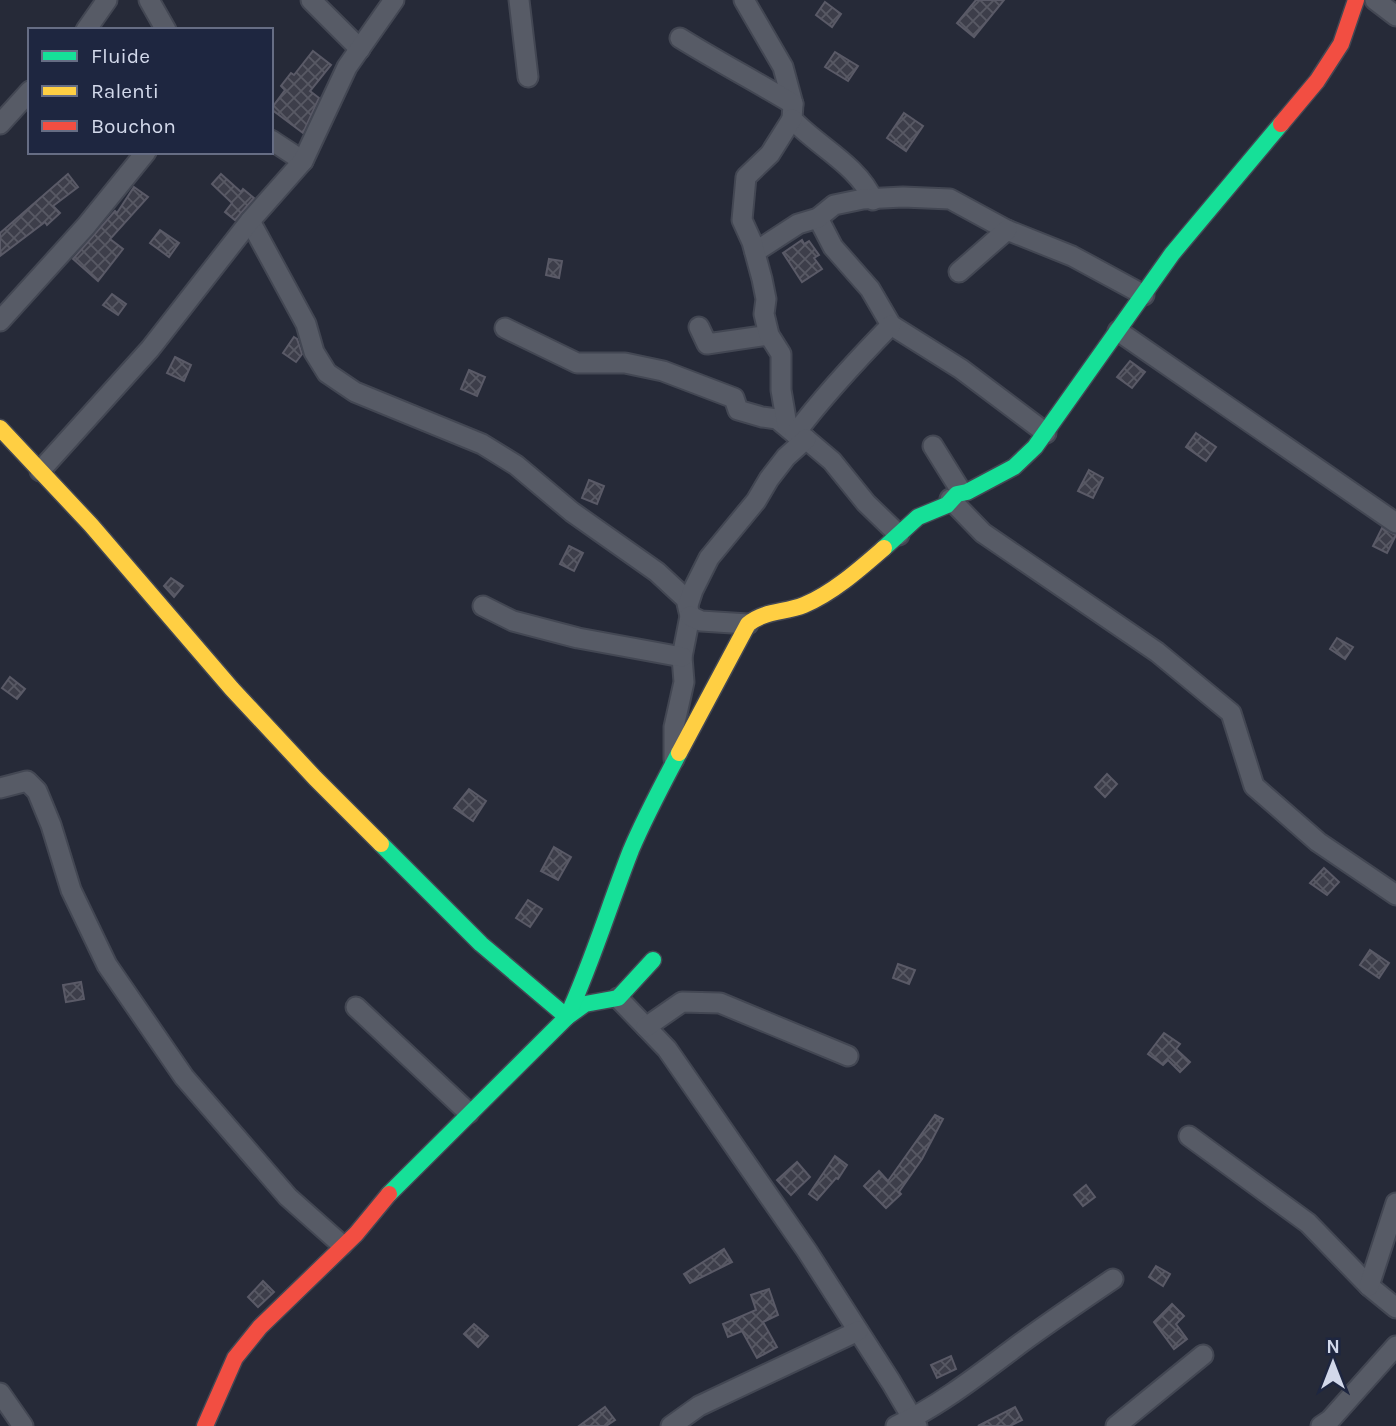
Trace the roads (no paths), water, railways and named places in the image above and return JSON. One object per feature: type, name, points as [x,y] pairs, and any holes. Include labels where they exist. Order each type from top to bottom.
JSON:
[{"type":"street","points":[[87,28],[107,0]]},
{"type":"street","points":[[149,0],[165,28]]},
{"type":"street","points":[[311,0],[360,49]]},
{"type":"street","points":[[40,471],[150,349],[250,221],[303,161],[347,67],[394,0]]},
{"type":"street","points":[[519,0],[528,77]]},
{"type":"street","points":[[744,0],[783,67],[792,111],[770,154],[746,177],[741,220],[755,252],[762,279],[764,314],[769,335],[781,354],[781,390],[796,433]]},
{"type":"street","points":[[567,1017],[582,985],[631,851],[666,774],[748,624],[760,615],[801,606],[815,600],[865,565],[918,517],[947,505],[955,495],[967,492],[1014,467],[1046,433],[1080,380],[1172,254],[1317,81],[1341,44],[1356,0]]},
{"type":"street","points":[[1375,0],[1396,16]]},
{"type":"street","points":[[680,38],[722,65],[760,83],[866,185],[873,200]]},
{"type":"street","points":[[0,124],[28,93]]},
{"type":"street","points":[[273,141],[303,161]]},
{"type":"street","points":[[0,321],[86,226],[144,154]]},
{"type":"street","points":[[755,252],[798,224],[818,218],[834,205],[863,199],[950,199],[1007,230],[1072,256],[1144,295]]},
{"type":"street","points":[[818,218],[833,247],[870,289],[891,325],[952,362],[1046,433]]},
{"type":"street","points":[[250,221],[306,324],[314,352],[327,373],[355,391],[482,444],[516,465],[572,512],[657,572],[686,598],[689,611],[701,621],[748,624]]},
{"type":"street","points":[[959,272],[1007,230]]},
{"type":"street","points":[[674,762],[674,727],[684,682],[682,656],[693,590],[709,558],[756,501],[786,457],[796,433],[821,398],[891,325]]},
{"type":"street","points":[[699,327],[707,344],[769,335]]},
{"type":"street","points":[[505,328],[577,363],[625,363],[663,371],[734,398],[738,410],[762,418],[777,419],[832,461],[866,503],[899,535]]},
{"type":"street","points":[[1118,331],[1396,523]]},
{"type":"street","points":[[0,428],[91,525],[232,689],[337,801],[481,944],[567,1017]]},
{"type":"street","points":[[933,446],[955,495],[983,533],[1157,652],[1231,713],[1254,786],[1318,842],[1396,895]]},
{"type":"street","points":[[483,606],[513,621],[578,638],[682,656]]},
{"type":"street","points":[[0,788],[27,780],[37,790],[71,890],[115,976],[184,1077],[288,1197],[342,1245]]},
{"type":"street","points":[[205,1426],[235,1358],[260,1327],[356,1234],[395,1187],[567,1017],[585,1004],[618,998],[653,960]]},
{"type":"street","points":[[618,998],[667,1049],[807,1251],[858,1331],[908,1424],[1113,1279]]},
{"type":"street","points":[[646,1027],[682,1002],[720,1003],[848,1056]]},
{"type":"street","points":[[356,1007],[469,1114]]},
{"type":"street","points":[[1189,1136],[1308,1223],[1369,1286],[1396,1308]]},
{"type":"street","points":[[1369,1286],[1396,1203]]},
{"type":"street","points":[[671,1426],[699,1406],[858,1331]]},
{"type":"street","points":[[1321,1426],[1330,1420],[1396,1346]]},
{"type":"street","points":[[1116,1426],[1203,1355]]},
{"type":"street","points":[[0,1393],[23,1426]]}]
